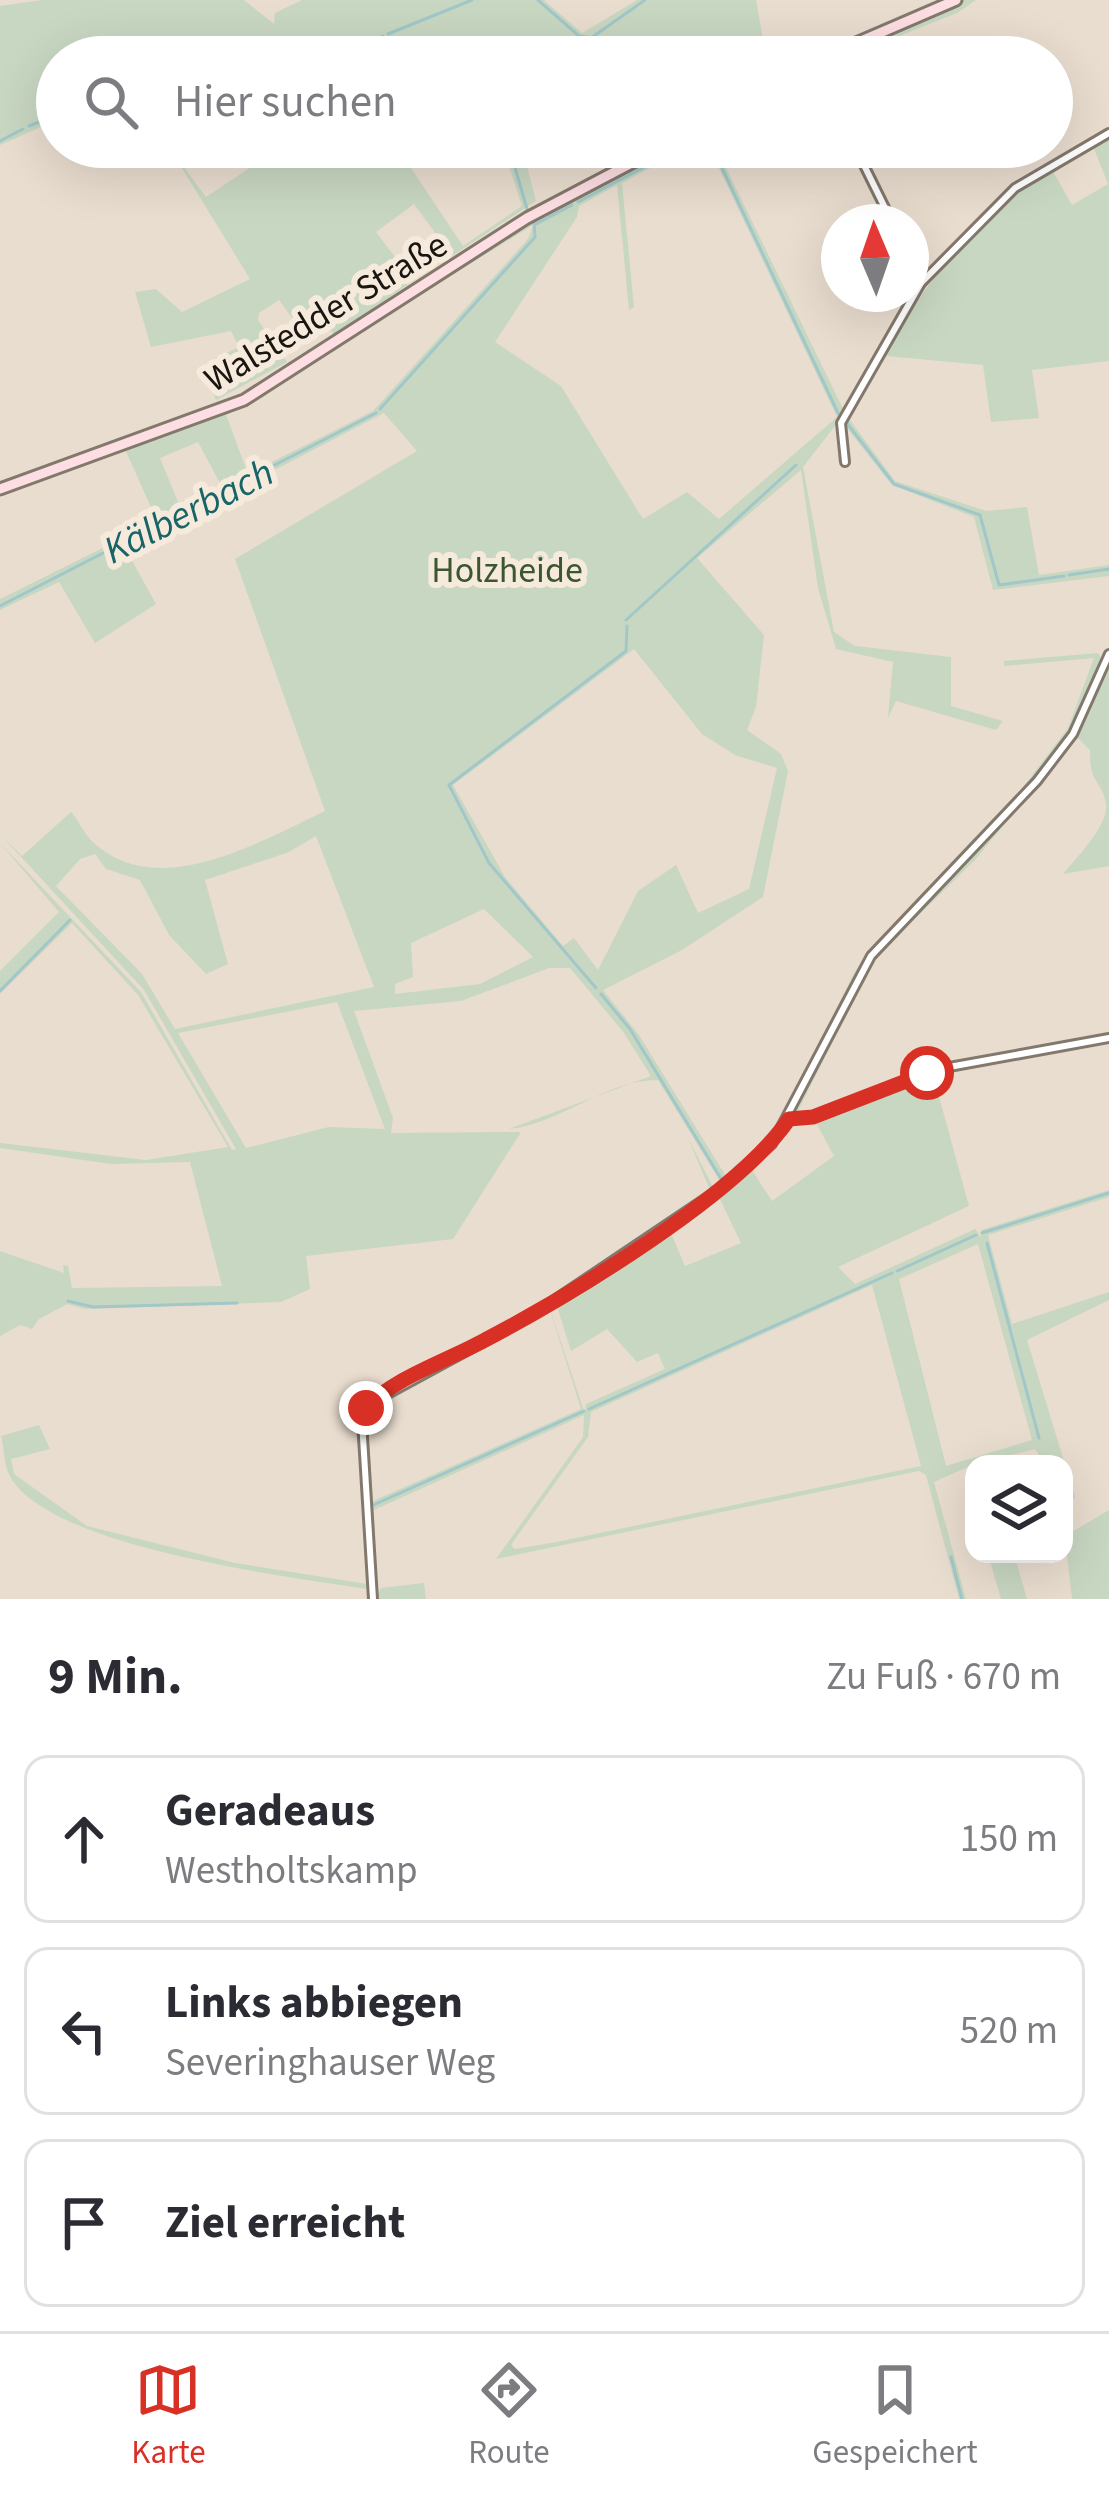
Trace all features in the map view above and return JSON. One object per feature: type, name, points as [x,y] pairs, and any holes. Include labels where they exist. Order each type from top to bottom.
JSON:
[{"type":"main road","points":[[866,36],[929,5],[956,0]]},
{"type":"main road","name":"Walstedder Straße","points":[[0,489],[244,400],[527,218],[622,168]]},
{"type":"street","points":[[1073,154],[1109,133]]},
{"type":"street","points":[[865,168],[883,204]]},
{"type":"street","points":[[929,275],[1015,188],[1049,168]]},
{"type":"street","points":[[845,462],[841,423],[904,312]]},
{"type":"street","points":[[374,1599],[362,1420],[368,1404],[526,1318],[749,1167],[789,1119],[871,956],[1037,781],[1073,734],[1109,654]]},
{"type":"street","points":[[789,1119],[813,1117],[938,1070],[1109,1038]]},
{"type":"green space","points":[[42,0],[244,0],[274,24],[275,13],[302,0],[544,0],[582,33],[637,0],[756,0],[762,36],[36,36],[36,129],[0,145],[0,6]]},
{"type":"green space","points":[[964,0],[976,0],[957,13],[900,36],[880,36]]},
{"type":"green space","points":[[1109,135],[1109,361],[1032,370],[1039,418],[991,422],[983,365],[886,356],[881,361],[911,312],[929,312],[929,286],[998,206],[1051,168],[1072,205],[1108,184],[1093,146]]},
{"type":"green space","points":[[182,168],[206,197],[250,168],[411,168],[463,246],[522,206],[510,168],[527,168],[536,201],[452,256],[414,204],[376,232],[413,281],[334,335],[316,308],[293,319],[279,300],[259,313],[258,320],[287,362],[216,400],[207,376],[216,371],[211,360],[239,347],[231,331],[151,347],[135,292],[156,289],[182,312],[250,279]]},
{"type":"green space","name":"Holzheide","points":[[628,168],[650,168],[622,183],[634,307],[629,310],[617,185],[579,206],[577,217],[495,342],[561,386],[643,519],[687,492],[719,519],[837,417],[719,168],[726,168],[845,413],[803,467],[834,632],[855,646],[951,657],[951,706],[1003,721],[996,730],[896,701],[888,718],[893,662],[836,649],[818,588],[801,470],[697,558],[764,635],[756,707],[747,730],[781,754],[788,771],[763,897],[682,950],[603,990],[639,1035],[727,1178],[775,1134],[855,971],[870,950],[996,823],[1068,728],[1094,658],[1004,666],[1004,661],[1098,653],[1102,660],[1070,734],[998,824],[872,951],[777,1134],[723,1186],[658,1080],[628,1085],[651,1076],[624,1033],[570,968],[549,968],[461,1001],[354,1011],[393,1118],[391,1133],[521,1132],[453,1239],[306,1256],[310,1289],[281,1302],[85,1309],[67,1304],[39,1319],[32,1329],[20,1325],[0,1336],[0,1251],[64,1273],[63,1265],[68,1266],[72,1288],[222,1286],[190,1162],[111,1164],[0,1148],[0,1143],[146,1160],[228,1147],[138,995],[72,923],[0,994],[0,971],[59,912],[0,843],[141,992],[232,1150],[236,1149],[144,990],[0,834],[22,856],[71,812],[93,842],[119,859],[148,867],[178,867],[241,850],[325,811],[235,559],[417,451],[384,413],[125,548],[156,604],[95,643],[59,582],[0,610],[0,599],[157,521],[125,449],[0,496],[0,491],[245,402],[524,223]],"holes":[[[533,225],[528,239],[373,411],[248,474],[226,415]],[[198,442],[222,487],[181,509],[160,458]],[[634,649],[702,734],[735,755],[777,768],[749,889],[698,913],[676,865],[638,891],[598,970],[574,938],[563,946],[505,877],[453,785]],[[316,836],[374,987],[175,1029],[142,974],[56,886],[80,859],[95,854],[106,869],[140,880],[169,935],[206,974],[228,964],[205,880],[289,852]],[[484,909],[533,957],[480,984],[395,994],[395,984],[413,977],[411,943]],[[337,1002],[385,1129],[329,1127],[246,1148],[178,1033]]]},
{"type":"green space","points":[[847,416],[895,481],[986,511],[1027,507],[1039,575],[1109,565],[1109,576],[993,590],[974,517],[892,485],[843,423]]},
{"type":"green space","points":[[176,421],[0,485],[0,481]]},
{"type":"green space","points":[[1109,659],[1109,866],[1063,874],[1091,841],[1106,812],[1104,795],[1091,769],[1090,750],[1075,735]]},
{"type":"green space","points":[[1038,783],[975,860],[874,959],[798,1111],[813,1112],[937,1064],[1109,1037],[939,1067],[798,1118],[794,1111],[871,958]]},
{"type":"green space","points":[[927,1075],[935,1082],[969,1206],[838,1267],[855,1284],[975,1229],[981,1237],[981,1230],[1109,1190],[1109,1197],[988,1235],[1012,1324],[1109,1292],[1109,1300],[1027,1340],[1062,1455],[1039,1455],[1035,1449],[982,1455],[1032,1440],[978,1244],[899,1279],[946,1466],[965,1460],[965,1468],[934,1482],[966,1599],[959,1599],[926,1475],[919,1471],[496,1559],[583,1437],[584,1415],[374,1510],[375,1582],[364,1424],[376,1401],[549,1306],[585,1414],[586,1404],[665,1369],[658,1353],[637,1362],[607,1329],[571,1351],[556,1303],[668,1226],[685,1266],[741,1243],[717,1193],[750,1167],[772,1201],[834,1156],[814,1119]],"holes":[[[872,1285],[921,1466],[557,1542],[515,1549],[511,1545],[588,1437],[591,1412]],[[550,1310],[581,1409],[373,1501],[368,1429],[373,1410]]]},
{"type":"green space","points":[[595,1097],[547,1119],[509,1129]]},
{"type":"green space","points":[[688,1138],[714,1189],[524,1318],[399,1383],[533,1307],[710,1190]]},
{"type":"green space","points":[[39,1425],[50,1449],[11,1459],[14,1474],[87,1526],[235,1563],[367,1584],[364,1501],[371,1599],[367,1589],[171,1554],[67,1520],[29,1498],[8,1472],[1,1436]]},
{"type":"green space","points":[[1109,1510],[1109,1599],[1072,1599],[1068,1563],[1073,1563],[1073,1531]]},
{"type":"green space","points":[[991,1563],[1017,1563],[1027,1599],[1001,1599]]},
{"type":"green space","points":[[424,1583],[426,1599],[375,1599],[381,1588]]},
{"type":"waterway","points":[[388,34],[472,0]]},
{"type":"waterway","points":[[538,0],[579,36]]},
{"type":"waterway","name":"Kälberbach","points":[[594,36],[645,0]]},
{"type":"waterway","points":[[29,126],[36,123]]},
{"type":"waterway","points":[[0,141],[23,129]]},
{"type":"waterway","name":"Kälberbach","points":[[515,168],[527,209]]},
{"type":"waterway","points":[[578,202],[642,168]]},
{"type":"waterway","points":[[722,168],[838,413]]},
{"type":"waterway","points":[[536,224],[572,205]]},
{"type":"waterway","name":"Kälberbach","points":[[380,409],[535,237],[534,221]]},
{"type":"waterway","name":"Kälberbach","points":[[0,606],[376,413]]},
{"type":"waterway","points":[[846,422],[894,484],[980,515],[999,585],[1064,576]]},
{"type":"waterway","points":[[626,620],[796,465]]},
{"type":"waterway","points":[[1069,575],[1109,569]]},
{"type":"waterway","points":[[596,988],[489,863],[449,785],[626,651],[627,626]]},
{"type":"waterway","points":[[0,991],[70,920]]},
{"type":"waterway","points":[[601,994],[630,1029],[723,1182]]},
{"type":"waterway","points":[[982,1233],[1109,1193]]},
{"type":"waterway","points":[[897,1271],[976,1235]]},
{"type":"waterway","points":[[987,1243],[1039,1438]]},
{"type":"waterway","points":[[589,1409],[892,1273]]},
{"type":"waterway","points":[[68,1301],[93,1307],[237,1303]]},
{"type":"waterway","points":[[371,1506],[584,1411]]},
{"type":"waterway","points":[[951,1557],[962,1599]]},
{"type":"route","points":[[366,1408],[385,1393],[526,1318],[719,1190],[772,1144],[789,1119],[813,1117],[927,1073]]}]
